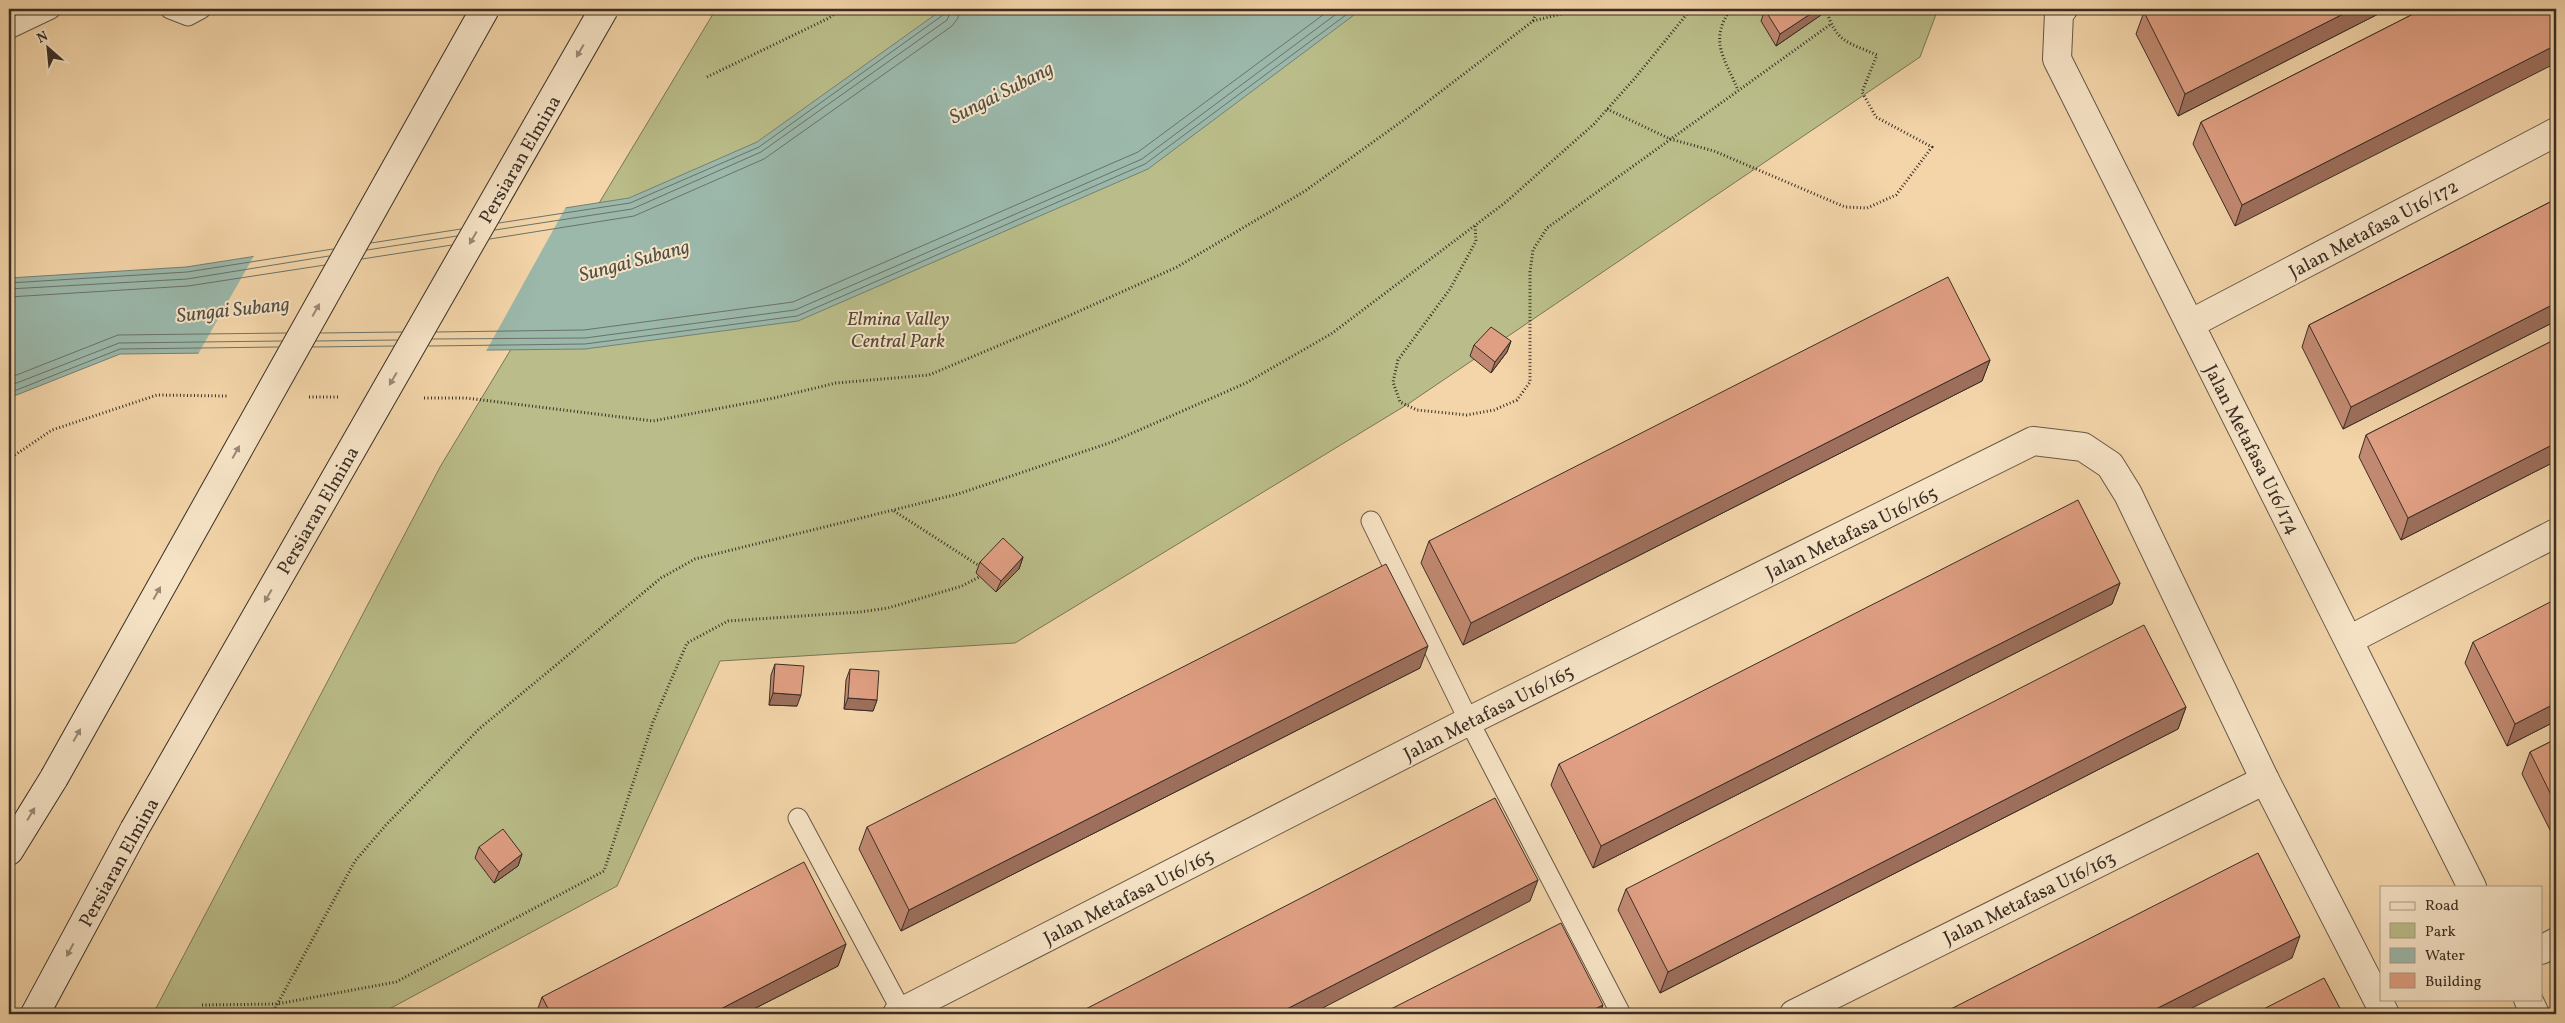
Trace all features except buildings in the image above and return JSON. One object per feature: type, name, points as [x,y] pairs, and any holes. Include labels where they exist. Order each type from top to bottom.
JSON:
[{"type":"street","points":[[9,851],[54,778],[485,9]]},
{"type":"street","name":"Persiaran Elmina","points":[[36,1014],[134,830],[604,9]]},
{"type":"street","name":"Jalan Metafasa U16/174","points":[[2063,9],[2059,13],[2057,59],[2472,886]]},
{"type":"street","name":"Jalan Metafasa U16/172","points":[[2190,324],[2556,132]]},
{"type":"street","name":"Jalan Metafasa U16/165","points":[[901,1013],[1469,721],[2033,441],[2083,447],[2110,465],[2128,494],[2265,780]]},
{"type":"street","points":[[2349,640],[2556,533]]},
{"type":"street","points":[[2265,780],[2385,1014]]},
{"type":"street","name":"Jalan Metafasa U16/163","points":[[1794,1014],[2265,780]]},
{"type":"street","points":[[2542,949],[2556,942]]},
{"type":"street","points":[[2528,1000],[2535,1014]]},
{"type":"lane","points":[[9,29],[51,9]]},
{"type":"lane","points":[[170,9],[188,16],[201,9]]},
{"type":"lane","points":[[1371,521],[1469,721],[1621,1014]]},
{"type":"lane","points":[[798,818],[901,1013]]},
{"type":"path","points":[[707,77],[829,18],[841,9]]},
{"type":"path","points":[[1533,22],[1538,9]]},
{"type":"path","points":[[416,398],[466,398],[653,422],[774,398],[836,383],[929,375],[1064,318],[1177,267],[1306,190],[1405,119],[1533,22],[1581,9]]},
{"type":"path","points":[[272,1014],[355,861],[386,825],[479,729],[661,578],[695,560],[958,494],[1112,442],[1246,383],[1331,334],[1506,202],[1594,124],[1691,9]]},
{"type":"path","points":[[1730,9],[1721,22],[1719,44],[1738,90]]},
{"type":"path","points":[[1607,109],[1670,139],[1714,151],[1845,207],[1867,208],[1896,195],[1932,148],[1876,117],[1862,92],[1877,55],[1838,37],[1826,9]]},
{"type":"path","points":[[1475,226],[1476,241],[1450,289],[1398,360],[1393,382],[1395,389],[1400,402],[1417,410],[1467,416],[1494,410],[1517,400],[1530,382],[1530,272],[1533,250],[1546,228],[1831,24]]},
{"type":"path","points":[[9,459],[52,430],[157,395],[237,396]]},
{"type":"path","points":[[307,397],[347,397]]},
{"type":"path","points":[[202,1005],[277,1004],[396,982],[604,871],[653,722],[687,643],[728,621],[860,612],[888,608],[962,586],[989,572],[893,511]]},
{"type":"green space","name":"Elmina Valley Central Park","points":[[716,9],[1938,9],[1920,57],[1408,404],[1015,643],[720,661],[617,886],[380,1014],[153,1014],[440,467]]},
{"type":"water","name":"Sungai Subang","points":[[943,9],[1362,9],[1148,169],[798,321],[585,349],[120,354],[9,398],[9,278],[186,267],[629,198],[757,142]]},
{"type":"pier","points":[[567,205],[485,353],[197,356],[255,254]]}]
